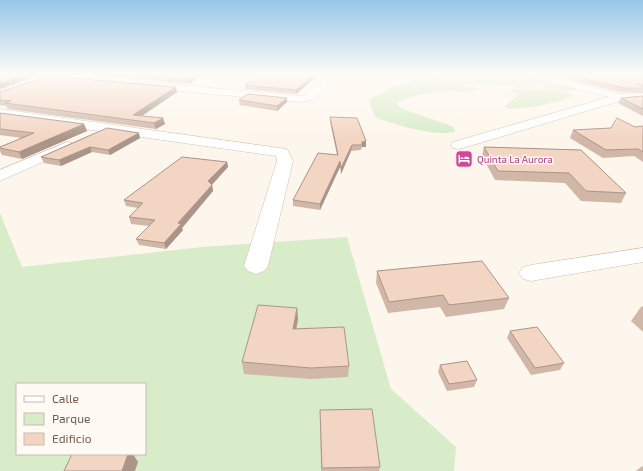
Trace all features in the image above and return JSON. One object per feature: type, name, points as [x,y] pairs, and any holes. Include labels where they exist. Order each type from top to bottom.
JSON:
[{"type":"street","points":[[249,95],[300,100],[309,98],[312,95]]},
{"type":"street","points":[[614,95],[643,106]]},
{"type":"street","points":[[458,145],[622,97],[643,97]]},
{"type":"street","points":[[0,113],[282,152],[286,161],[256,266]]},
{"type":"street","points":[[0,176],[107,128]]},
{"type":"street","points":[[531,273],[643,256]]},
{"type":"green space","points":[[419,95],[402,100],[398,102],[397,105],[403,109],[454,127],[455,132],[436,133],[417,130],[379,119],[374,115],[369,101],[377,96]]},
{"type":"green space","points":[[516,95],[575,95],[541,105],[513,109],[506,108],[505,106],[516,97]]},
{"type":"green space","points":[[0,213],[22,267],[202,247],[347,237],[391,389],[456,447],[454,471],[0,471]]},
{"type":"building","points":[[0,95],[164,95],[133,115],[163,118],[154,123],[5,103],[11,101],[0,100]]},
{"type":"building","points":[[247,95],[287,98],[277,106],[239,100]]},
{"type":"building","points":[[643,96],[643,109],[621,98]]},
{"type":"building","points":[[0,113],[84,124],[19,152],[0,147],[34,133],[0,129]]},
{"type":"building","points":[[330,117],[357,118],[366,141],[362,142],[362,145],[352,145],[341,168],[340,161],[320,204],[293,200],[318,153],[338,155]]},
{"type":"building","points":[[617,118],[635,127],[643,126],[643,152],[638,149],[606,150],[573,130],[611,128]]},
{"type":"building","points":[[107,128],[139,133],[108,150],[90,147],[59,160],[41,157]]},
{"type":"building","points":[[484,147],[581,150],[626,193],[586,191],[569,173],[498,171]]},
{"type":"building","points":[[182,157],[227,162],[208,181],[212,185],[178,223],[181,224],[164,243],[136,239],[155,220],[129,217],[143,203],[124,200]]},
{"type":"building","points":[[482,261],[509,298],[449,305],[443,295],[389,302],[377,271]]},
{"type":"building","points":[[258,305],[297,308],[293,329],[344,327],[349,366],[311,368],[242,362]]},
{"type":"building","points":[[537,327],[564,363],[535,368],[510,331]]},
{"type":"building","points":[[467,361],[477,380],[449,384],[440,365]]},
{"type":"building","points":[[372,409],[380,467],[322,468],[320,410]]},
{"type":"building","points":[[72,455],[128,455],[122,471],[64,471]]},
{"type":"place","name":"Quinta La Aurora","points":[[464,159]]}]
